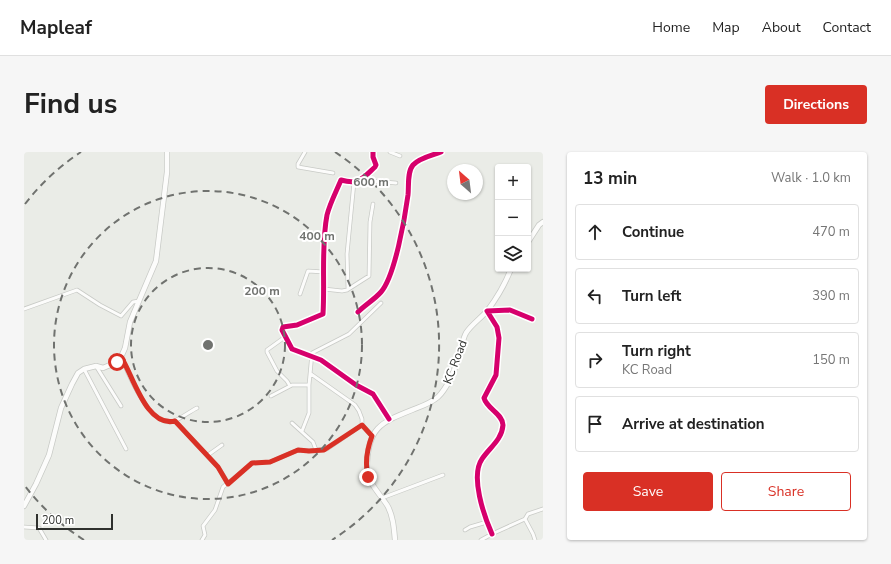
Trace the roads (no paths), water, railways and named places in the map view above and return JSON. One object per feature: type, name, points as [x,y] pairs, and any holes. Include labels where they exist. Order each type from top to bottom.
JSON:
[{"type":"main road","points":[[24,506],[49,455],[62,408],[78,373],[84,369],[96,366],[103,368],[117,362],[125,348],[130,322],[156,261],[167,172],[167,152]]},
{"type":"main road","points":[[531,237],[539,225],[543,222]]},
{"type":"main road","name":"KC Road","points":[[395,540],[392,516],[387,505],[374,487],[366,470],[368,446],[372,436],[379,425],[389,419],[430,403],[439,396],[446,387],[455,368],[466,333],[487,311],[504,286],[510,272]]},
{"type":"street","points":[[305,152],[298,164],[298,167],[333,173]]},
{"type":"street","points":[[360,180],[376,165],[373,152]]},
{"type":"street","points":[[390,152],[400,156]]},
{"type":"street","points":[[358,312],[381,292],[388,280],[398,248],[412,166],[418,161],[441,152]]},
{"type":"street","points":[[389,419],[373,394],[321,360],[292,349],[282,330],[284,327],[297,325],[323,314],[327,216],[341,180],[352,183],[360,180],[396,183]]},
{"type":"street","points":[[348,289],[347,254],[354,182]]},
{"type":"street","points":[[324,289],[342,291],[369,276],[370,222],[373,204]]},
{"type":"street","points":[[300,294],[308,271],[324,272]]},
{"type":"street","points":[[24,309],[77,290],[100,305],[121,316],[133,302],[139,301]]},
{"type":"street","points":[[302,431],[309,412],[309,385],[312,353],[349,334],[381,303]]},
{"type":"street","points":[[492,534],[487,522],[479,492],[479,465],[485,455],[496,443],[502,432],[503,425],[500,417],[485,403],[484,398],[496,375],[498,338],[497,327],[487,311],[510,310],[532,318]]},
{"type":"street","points":[[285,337],[267,350],[267,352],[277,371],[290,386]]},
{"type":"street","points":[[121,357],[129,376],[150,411],[164,422],[175,421],[197,408]]},
{"type":"street","points":[[96,366],[120,406]]},
{"type":"street","points":[[84,369],[126,449]]},
{"type":"street","points":[[311,374],[355,406],[362,419],[362,425],[372,436]]},
{"type":"street","points":[[271,396],[290,386],[297,384],[309,385]]},
{"type":"street","points":[[175,421],[208,455],[218,467],[228,484]]},
{"type":"street","points":[[292,423],[313,442],[316,450]]},
{"type":"street","points":[[202,540],[205,535],[203,526],[215,510],[223,488],[252,463],[270,462],[298,450],[309,451],[327,449],[362,425]]},
{"type":"street","points":[[208,455],[222,445]]},
{"type":"street","points":[[382,498],[443,475]]},
{"type":"street","points":[[481,540],[525,519],[528,514],[543,509]]},
{"type":"street","points":[[525,519],[535,540]]},
{"type":"street","points":[[465,530],[487,522]]},
{"type":"street","points":[[24,526],[38,528],[46,540]]}]
